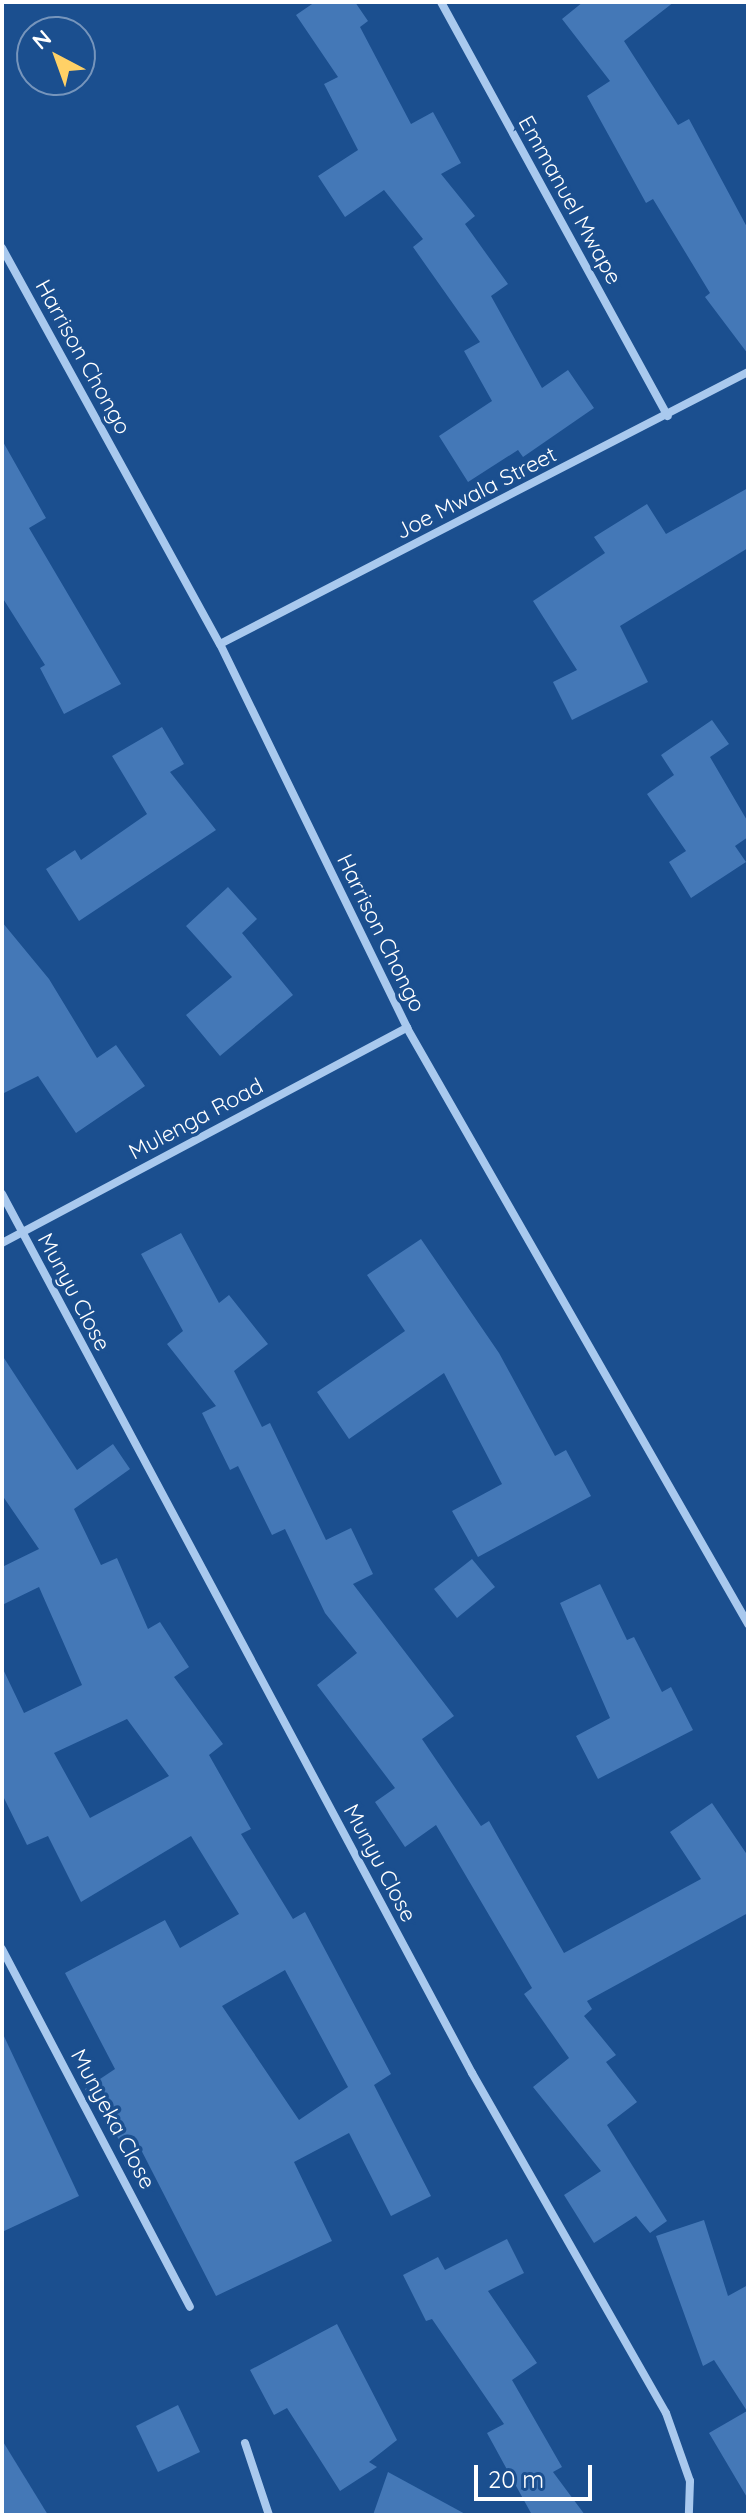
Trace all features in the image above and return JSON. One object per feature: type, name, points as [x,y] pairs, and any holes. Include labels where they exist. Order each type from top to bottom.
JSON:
[{"type":"street","name":"Emmanuel Mwape","points":[[441,2],[668,416]]},
{"type":"street","name":"Harrison Chongo","points":[[2,248],[220,644],[407,1028],[748,1624]]},
{"type":"street","name":"Joe Mwala Street","points":[[220,644],[668,416],[748,372]]},
{"type":"street","name":"Mulenga Road","points":[[2,1243],[407,1028]]},
{"type":"street","name":"Munyu Close","points":[[2,1194],[472,2073],[666,2413],[690,2481],[689,2515]]},
{"type":"street","name":"Munyeka Close","points":[[2,1949],[190,2307]]},
{"type":"street","points":[[245,2443],[269,2515]]},
{"type":"building","points":[[315,2],[355,2],[368,21],[360,27],[411,124],[433,112],[461,163],[441,174],[475,216],[465,224],[508,284],[491,296],[542,388],[568,370],[594,408],[523,457],[518,450],[468,482],[439,436],[492,401],[464,351],[480,342],[413,247],[423,239],[384,190],[345,217],[318,176],[358,150],[324,84],[338,77],[296,15]]},
{"type":"building","points":[[583,2],[674,2],[624,41],[678,125],[689,119],[748,229],[748,354],[705,297],[710,293],[653,199],[646,203],[587,96],[610,81],[562,19]]},
{"type":"building","points":[[2,440],[46,518],[29,528],[121,684],[64,714],[40,668],[45,665],[2,597]]},
{"type":"building","points":[[748,488],[748,548],[620,626],[648,682],[572,720],[553,682],[577,670],[533,601],[605,553],[594,537],[647,504],[666,534]]},
{"type":"building","points":[[712,720],[729,744],[710,757],[748,822],[748,837],[735,846],[746,862],[691,898],[669,862],[686,851],[647,794],[674,775],[661,755]]},
{"type":"building","points":[[162,727],[184,764],[170,772],[216,830],[79,921],[46,869],[75,850],[81,860],[147,814],[112,756]]},
{"type":"building","points":[[228,887],[257,919],[242,933],[293,995],[220,1056],[186,1015],[232,977],[186,926]]},
{"type":"building","points":[[2,922],[49,979],[97,1058],[116,1045],[145,1086],[76,1133],[38,1076],[2,1094]]},
{"type":"building","points":[[181,1233],[219,1303],[229,1295],[268,1344],[234,1371],[262,1427],[270,1423],[326,1540],[351,1528],[373,1574],[353,1584],[454,1716],[422,1739],[481,1826],[489,1821],[564,1953],[701,1879],[670,1832],[712,1803],[748,1856],[748,1913],[587,2001],[592,2009],[584,2016],[616,2055],[606,2062],[637,2102],[607,2125],[667,2221],[650,2233],[636,2216],[594,2243],[564,2195],[601,2171],[533,2087],[569,2058],[524,1994],[532,1988],[436,1825],[405,1847],[375,1802],[395,1788],[317,1685],[357,1653],[325,1613],[285,1529],[272,1535],[238,1466],[230,1470],[202,1413],[216,1406],[167,1344],[183,1331],[141,1254]]},
{"type":"building","points":[[421,1239],[499,1353],[555,1456],[566,1450],[591,1496],[478,1557],[452,1511],[502,1484],[444,1373],[349,1439],[317,1392],[405,1331],[367,1275]]},
{"type":"building","points":[[2,1355],[77,1470],[113,1444],[130,1469],[74,1509],[101,1565],[117,1558],[148,1629],[160,1622],[189,1667],[174,1677],[223,1744],[209,1755],[251,1829],[241,1834],[293,1919],[305,1912],[391,2074],[374,2085],[431,2196],[391,2216],[349,2133],[294,2162],[332,2241],[216,2296],[134,2136],[122,2144],[85,2089],[115,2069],[65,1973],[165,1920],[180,1948],[239,1914],[191,1836],[81,1902],[48,1836],[27,1845],[2,1794],[2,1667],[24,1713],[82,1685],[39,1587],[2,1605],[2,1567],[39,1549],[2,1495]],"holes":[[[127,1719],[169,1776],[90,1818],[54,1753]],[[285,1970],[348,2087],[299,2120],[222,2006]]]},
{"type":"building","points":[[472,1559],[495,1587],[457,1618],[434,1589]]},
{"type":"building","points":[[600,1584],[627,1640],[634,1637],[662,1692],[671,1687],[693,1730],[598,1779],[576,1736],[610,1718],[560,1603]]},
{"type":"building","points":[[2,2032],[79,2196],[2,2232]]},
{"type":"building","points":[[704,2220],[728,2296],[748,2285],[748,2499],[709,2433],[747,2411],[714,2360],[703,2366],[656,2236]]},
{"type":"building","points":[[507,2239],[524,2273],[488,2291],[537,2363],[512,2380],[562,2467],[553,2472],[585,2515],[532,2515],[487,2433],[504,2424],[432,2319],[426,2321],[403,2275],[438,2257],[445,2270]]},
{"type":"building","points":[[337,2324],[397,2440],[369,2462],[377,2467],[340,2491],[287,2408],[274,2415],[250,2370]]},
{"type":"building","points":[[178,2405],[200,2452],[158,2472],[136,2426]]},
{"type":"building","points":[[2,2440],[48,2515],[2,2515]]},
{"type":"building","points":[[388,2472],[467,2515],[373,2515]]}]
